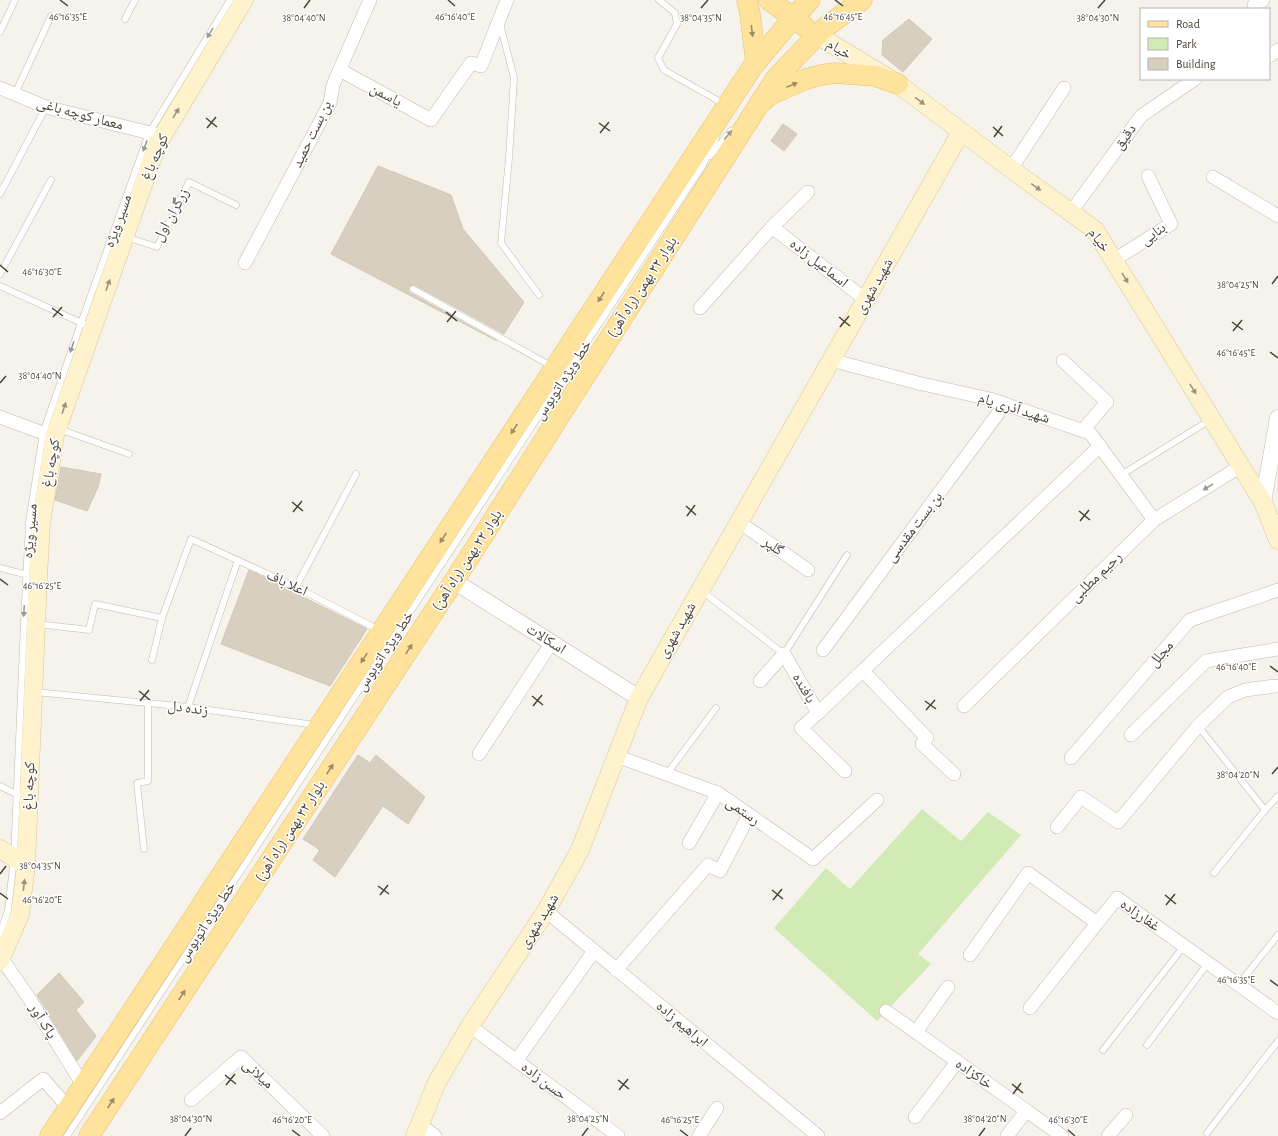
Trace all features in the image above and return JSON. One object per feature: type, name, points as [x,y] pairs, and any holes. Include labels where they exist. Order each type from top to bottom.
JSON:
[{"type":"main road","name":"کوچه باغ","points":[[1,960],[2,935],[20,914],[13,858],[23,797],[33,692],[36,623],[32,576],[41,523],[52,432],[86,325],[125,236],[157,145],[156,134],[244,0]]},
{"type":"main road","points":[[746,0],[750,14],[754,64]]},
{"type":"main road","points":[[769,0],[793,18],[824,29]]},
{"type":"main road","name":"بلوار ۲۲ بهمن (راه آهن)","points":[[89,1136],[454,580],[776,78],[824,29],[862,0]]},
{"type":"main road","name":"بلوار ۲۲ بهمن (راه آهن)","points":[[50,1136],[554,368],[727,111],[754,64],[808,1]]},
{"type":"main road","points":[[808,1],[824,29]]},
{"type":"main road","name":"خیام","points":[[824,29],[1095,230],[1263,502],[1278,540]]},
{"type":"main road","points":[[759,104],[770,95],[806,79],[821,75],[835,73],[875,76],[898,84]]},
{"type":"main road","name":"شهید شهری","points":[[418,1130],[437,1082],[470,1026],[546,912],[580,850],[638,698],[961,132]]},
{"type":"street","name":"بن بست حمید","points":[[245,263],[330,103],[333,85],[370,0]]},
{"type":"street","points":[[499,20],[507,0]]},
{"type":"street","name":"یاسمن","points":[[340,70],[431,120],[471,63],[481,66],[499,20]]},
{"type":"street","name":"دقیق","points":[[1071,212],[1141,116],[1194,80]]},
{"type":"street","points":[[1011,169],[1064,88]]},
{"type":"street","name":"معمار کوچه باغی","points":[[1,91],[15,94],[46,107],[156,134]]},
{"type":"street","name":"بنایی","points":[[1114,260],[1171,224],[1148,176]]},
{"type":"street","points":[[1213,178],[1278,216]]},
{"type":"street","points":[[700,308],[772,227],[808,192]]},
{"type":"street","name":"اسماعیل زاده","points":[[772,227],[866,300]]},
{"type":"street","name":"شهید آذری یام","points":[[831,360],[918,383],[990,399],[1090,433],[1154,520]]},
{"type":"street","points":[[1063,361],[1107,402],[1083,430]]},
{"type":"street","name":"بن بست مقدسی","points":[[823,650],[1005,404]]},
{"type":"street","points":[[0,417],[52,432]]},
{"type":"street","points":[[1263,502],[1274,460],[1278,418]]},
{"type":"street","points":[[818,713],[1100,446]]},
{"type":"street","name":"رحیم مطلبی","points":[[964,706],[1154,520],[1241,466]]},
{"type":"street","name":"گلپر","points":[[739,522],[808,570]]},
{"type":"street","name":"اسکالات","points":[[454,580],[638,698]]},
{"type":"street","name":"مجلل","points":[[1071,758],[1190,620],[1278,590]]},
{"type":"street","points":[[479,754],[552,642]]},
{"type":"street","points":[[1131,735],[1206,661],[1278,649]]},
{"type":"street","name":"بافنده","points":[[760,681],[784,654],[818,713],[801,728],[845,771]]},
{"type":"street","points":[[862,671],[927,738],[922,744],[954,774]]},
{"type":"street","points":[[1057,827],[1081,797],[1118,822],[1198,726],[1228,697],[1244,690],[1275,686]]},
{"type":"street","name":"رستمی","points":[[616,756],[718,793],[813,859],[878,800]]},
{"type":"street","points":[[688,843],[718,793]]},
{"type":"street","points":[[616,970],[708,865],[720,871],[749,815]]},
{"type":"street","points":[[970,954],[1028,873],[1097,923]]},
{"type":"street","name":"غفارزاده","points":[[1030,1008],[1117,898],[1278,1013]]},
{"type":"street","name":"ابراهیم زاده","points":[[546,912],[818,1136]]},
{"type":"street","points":[[516,1060],[594,951]]},
{"type":"street","name":"پاک آور","points":[[1,960],[29,998],[83,1085]]},
{"type":"street","points":[[916,1032],[948,987]]},
{"type":"street","name":"خاکزاده","points":[[886,1011],[1062,1136]]},
{"type":"street","name":"حسن زاده","points":[[470,1026],[618,1136]]},
{"type":"street","name":"میلانی","points":[[191,1100],[241,1057],[323,1136]]},
{"type":"street","points":[[915,1117],[957,1062]]},
{"type":"street","points":[[0,1113],[43,1078],[68,1107]]},
{"type":"street","points":[[699,1136],[717,1108]]},
{"type":"street","points":[[1007,1136],[1026,1111]]},
{"type":"street","points":[[1108,1136],[1126,1115]]},
{"type":"street","points":[[418,1130],[435,1136]]},
{"type":"lane","points":[[0,32],[15,0]]},
{"type":"lane","points":[[125,19],[135,0]]},
{"type":"lane","name":"مسیر ویژه","points":[[86,325],[156,134],[230,0]]},
{"type":"lane","points":[[659,0],[674,13],[677,24],[658,58],[664,70],[727,111]]},
{"type":"lane","points":[[15,94],[51,16]]},
{"type":"lane","points":[[499,20],[514,78],[509,158],[501,242],[539,294]]},
{"type":"lane","points":[[742,119],[776,78]]},
{"type":"lane","points":[[0,194],[46,107]]},
{"type":"lane","points":[[703,165],[737,125]]},
{"type":"lane","points":[[703,165],[721,130]]},
{"type":"lane","name":"خط ویژه اتوبوس","points":[[67,1136],[703,165]]},
{"type":"lane","points":[[0,274],[51,180]]},
{"type":"lane","name":"زرگران اول","points":[[125,236],[157,247],[189,182],[236,205]]},
{"type":"lane","points":[[0,286],[86,325]]},
{"type":"lane","points":[[413,289],[554,368]]},
{"type":"lane","points":[[1121,475],[1212,419]]},
{"type":"lane","points":[[52,432],[129,454]]},
{"type":"lane","points":[[296,586],[356,474]]},
{"type":"lane","name":"اعلا باف","points":[[162,618],[191,539],[296,586],[381,631]]},
{"type":"lane","name":"بافنده","points":[[700,590],[784,654],[847,555]]},
{"type":"lane","points":[[188,707],[238,560]]},
{"type":"lane","points":[[0,568],[32,576]]},
{"type":"lane","name":"مسیر ویژه","points":[[23,797],[32,576]]},
{"type":"lane","points":[[36,623],[89,630],[95,604],[162,618],[152,660]]},
{"type":"lane","name":"زنده دل","points":[[33,692],[188,707],[319,726]]},
{"type":"lane","points":[[144,849],[138,783],[148,781],[148,703]]},
{"type":"lane","points":[[666,775],[716,708]]},
{"type":"lane","points":[[1198,726],[1265,810]]},
{"type":"lane","points":[[0,786],[23,797]]},
{"type":"lane","points":[[1214,873],[1278,796]]},
{"type":"lane","points":[[1238,985],[1278,935]]},
{"type":"lane","points":[[1103,1050],[1184,946]]},
{"type":"lane","points":[[1147,1045],[1208,963]]},
{"type":"lane","points":[[1207,1133],[1278,1041]]},
{"type":"green space","points":[[922,809],[961,841],[988,812],[1021,835],[918,954],[931,964],[877,1021],[774,928],[826,868],[850,889]]},
{"type":"building","points":[[909,19],[932,39],[903,72],[882,55],[883,40]]},
{"type":"building","points":[[783,124],[797,134],[784,151],[771,141]]},
{"type":"building","points":[[378,166],[451,195],[463,229],[524,302],[504,334],[415,285],[409,286],[409,292],[497,341],[331,254]]},
{"type":"building","points":[[61,467],[101,474],[98,487],[87,511],[55,500]]},
{"type":"building","points":[[249,570],[367,629],[330,686],[221,644]]},
{"type":"building","points":[[358,755],[370,763],[376,755],[425,797],[408,824],[383,806],[335,877],[313,860],[320,850],[303,839]]},
{"type":"building","points":[[59,973],[84,1002],[76,1010],[96,1036],[77,1061],[37,995]]}]
